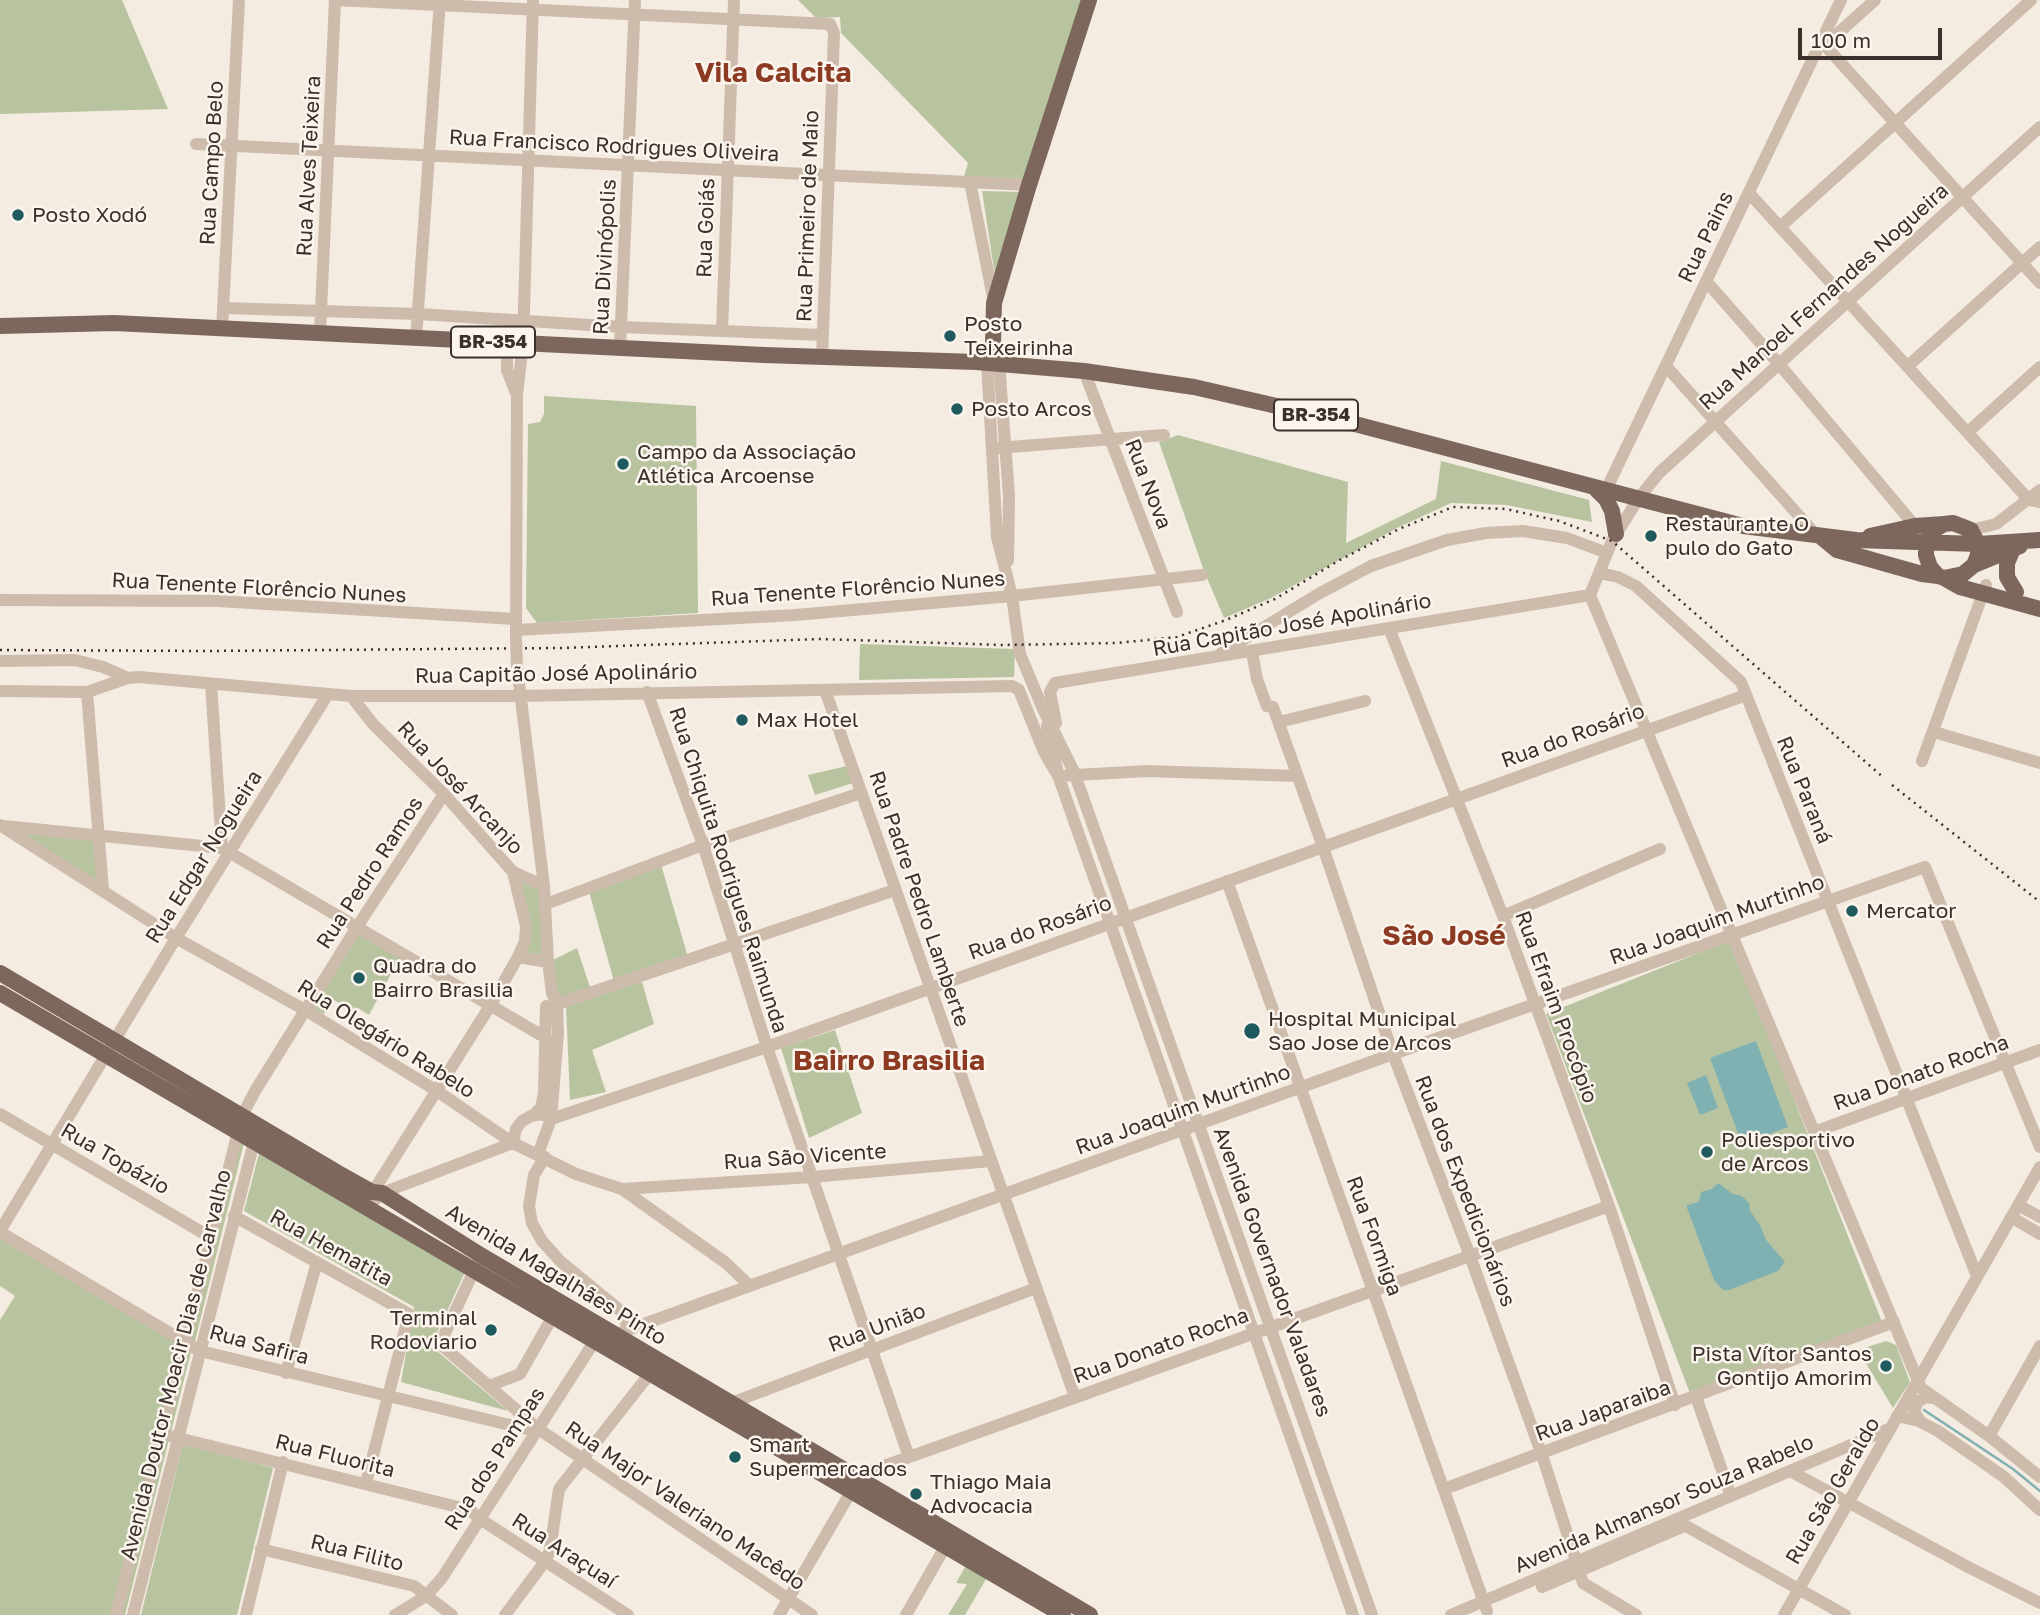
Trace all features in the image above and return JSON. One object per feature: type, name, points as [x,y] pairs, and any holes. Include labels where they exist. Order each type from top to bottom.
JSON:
[{"type":"main road","points":[[993,363],[994,303],[1089,0]]},
{"type":"main road","name":"BR-354","points":[[0,326],[114,323],[822,358],[993,363],[1084,371],[1208,390],[1355,424],[1743,526],[1856,540],[1926,543],[1974,537],[2037,540]]},
{"type":"main road","points":[[1600,489],[1612,511],[1616,534]]},
{"type":"main road","points":[[1856,540],[1914,526],[1953,523],[1974,537],[1978,555],[1972,566]]},
{"type":"main road","points":[[1944,524],[1932,531],[1926,543],[1930,567],[1941,577],[1960,587],[2016,592],[2040,598]]},
{"type":"main road","points":[[1818,536],[1837,551],[1941,577],[1955,577],[1972,566],[2037,540]]},
{"type":"main road","points":[[2013,549],[2007,563],[2007,577],[2016,592]]},
{"type":"main road","points":[[1972,566],[1984,589],[2040,610]]},
{"type":"main road","name":"Avenida Magalhães Pinto","points":[[0,973],[259,1126],[377,1192],[621,1340],[654,1367],[950,1540],[1090,1615]]},
{"type":"main road","name":"Avenida Magalhães Pinto","points":[[0,993],[594,1342],[621,1340]]},
{"type":"main road","points":[[157,1085],[166,1071]]},
{"type":"main road","name":"Avenida Magalhães Pinto","points":[[950,1540],[1063,1615]]},
{"type":"street","name":"Rua Campo Belo","points":[[222,329],[239,0]]},
{"type":"street","points":[[335,0],[533,5],[733,19]]},
{"type":"street","name":"Rua Alves Teixeira","points":[[320,333],[335,0]]},
{"type":"street","name":"Rua Divinópolis","points":[[620,348],[635,0]]},
{"type":"street","name":"Rua Goiás","points":[[722,331],[734,0]]},
{"type":"street","name":"Rua Pains","points":[[1600,489],[1666,366],[1823,43],[1841,0]]},
{"type":"street","points":[[1875,0],[1823,43],[2040,283]]},
{"type":"street","points":[[1780,227],[2031,0]]},
{"type":"street","points":[[416,338],[440,2]]},
{"type":"street","points":[[533,5],[524,319],[507,370],[517,394],[517,667],[546,904],[548,962],[558,1044],[551,1115],[538,1154],[545,1157],[534,1175],[529,1206],[532,1223],[542,1241],[561,1262],[622,1312],[621,1340]]},
{"type":"street","name":"Rua Primeiro de Maio","points":[[733,19],[829,24],[834,33],[822,358]]},
{"type":"street","name":"Rua Manoel Fernandes Nogueira","points":[[1590,594],[1616,534],[1638,499],[1659,473],[2040,127]]},
{"type":"street","name":"Rua Francisco Rodrigues Oliveira","points":[[196,144],[1029,185]]},
{"type":"street","points":[[970,182],[994,303]]},
{"type":"street","points":[[1749,193],[1968,432],[2035,501]]},
{"type":"street","points":[[1908,366],[2040,247]]},
{"type":"street","points":[[1706,281],[1914,526]]},
{"type":"street","points":[[224,308],[418,314],[622,327],[822,335]]},
{"type":"street","name":"Avenida Governador Valadares","points":[[993,363],[1009,496],[1008,579]]},
{"type":"street","name":"Avenida Governador Valadares","points":[[993,363],[991,449],[997,537],[1012,596],[1020,654],[1075,776],[1372,1615]]},
{"type":"street","points":[[1666,366],[1818,536]]},
{"type":"street","points":[[1968,432],[2040,367]]},
{"type":"street","name":"Rua Nova","points":[[1084,371],[1177,612]]},
{"type":"street","points":[[991,449],[1164,435]]},
{"type":"street","points":[[1974,537],[2035,501],[2040,490]]},
{"type":"street","points":[[1213,658],[1320,593],[1371,566],[1447,540],[1486,533],[1523,531],[1567,538],[1607,553]]},
{"type":"street","name":"Rua Paraná","points":[[1599,573],[1636,586],[1741,682],[1978,1276]]},
{"type":"street","name":"Rua Tenente Florêncio Nunes","points":[[0,600],[218,601],[515,629],[795,615],[1012,596],[1202,575]]},
{"type":"street","points":[[1922,761],[1984,589]]},
{"type":"street","points":[[1590,594],[1921,1388],[1989,1436],[2040,1477]]},
{"type":"street","name":"Rua Capitão José Apolinário","points":[[1058,737],[1050,692],[1055,684],[1590,594]]},
{"type":"street","points":[[1268,649],[1262,645],[1260,637],[1271,624]]},
{"type":"street","name":"Rua Efraim Procópio","points":[[1389,628],[1503,916],[1609,1206],[1675,1405]]},
{"type":"street","name":"Rua dos Expedicionários","points":[[1252,652],[1265,701],[1268,706],[1273,707],[1279,722],[1393,1055],[1470,1256],[1542,1455],[1578,1566]]},
{"type":"street","points":[[0,662],[75,660],[103,667],[128,678]]},
{"type":"street","name":"Rua Capitão José Apolinário","points":[[0,691],[87,692],[139,677],[351,696],[520,696],[1012,686],[1019,690],[1044,752],[1058,776]]},
{"type":"street","points":[[211,684],[226,850]]},
{"type":"street","name":"Rua Padre Pedro Lamberte","points":[[825,690],[1075,1397]]},
{"type":"street","points":[[87,692],[103,890]]},
{"type":"street","name":"Rua Chiquita Rodrigues Raimunda","points":[[647,692],[703,845],[766,1047],[909,1457]]},
{"type":"street","name":"Rua Edgar Nogueira","points":[[0,1232],[226,850],[328,694]]},
{"type":"street","name":"Rua do Rosário","points":[[531,1116],[551,1115],[766,1047],[1746,695]]},
{"type":"street","name":"Rua José Arcanjo","points":[[351,696],[386,738],[444,794],[513,872],[526,926],[525,941],[518,957],[377,1192]]},
{"type":"street","points":[[1279,722],[1364,701]]},
{"type":"street","name":"Avenida Governador Valadares","points":[[1043,709],[1058,776],[1353,1615]]},
{"type":"street","points":[[1934,732],[2040,762]]},
{"type":"street","points":[[1058,776],[1147,771],[1298,776]]},
{"type":"street","points":[[546,904],[703,845],[861,793]]},
{"type":"street","name":"Rua Pedro Ramos","points":[[242,1116],[357,927],[444,794]]},
{"type":"street","points":[[0,825],[226,850],[546,1038]]},
{"type":"street","name":"Rua Olegário Rabelo","points":[[0,825],[176,938],[305,1010],[437,1091],[513,1143],[576,1174],[622,1189],[726,1264],[749,1285]]},
{"type":"street","points":[[1503,916],[1660,849]]},
{"type":"street","name":"Rua Joaquim Murtinho","points":[[621,1340],[749,1285],[1924,867],[2005,1063]]},
{"type":"street","points":[[513,872],[544,886]]},
{"type":"street","name":"Rua Formiga","points":[[1227,881],[1444,1489],[1483,1609]]},
{"type":"street","points":[[552,1003],[733,946],[895,890]]},
{"type":"street","points":[[518,957],[548,962]]},
{"type":"street","points":[[365,1208],[377,1192],[513,1143],[516,1129],[522,1121],[541,1108],[546,1038],[552,1003]]},
{"type":"street","name":"Rua Donato Rocha","points":[[1814,1132],[2040,1050]]},
{"type":"street","points":[[2005,1063],[2040,1147]]},
{"type":"street","name":"Rua Topázio","points":[[0,1114],[211,1237]]},
{"type":"street","name":"Avenida Doutor Moacir Dias de Carvalho","points":[[116,1615],[242,1116]]},
{"type":"street","name":"Avenida Doutor Moacir Dias de Carvalho","points":[[133,1615],[259,1126]]},
{"type":"street","name":"Rua São Vicente","points":[[622,1189],[811,1177],[991,1161]]},
{"type":"street","name":"Rua São Geraldo","points":[[1784,1615],[2040,1167]]},
{"type":"street","points":[[2018,1205],[2040,1217]]},
{"type":"street","name":"Rua Donato Rocha","points":[[857,1485],[873,1470],[1609,1206]]},
{"type":"street","name":"Rua Hematita","points":[[234,1216],[409,1314],[389,1396]]},
{"type":"street","points":[[2011,1217],[2040,1234]]},
{"type":"street","name":"Rua Safira","points":[[0,1232],[200,1351],[536,1429]]},
{"type":"street","points":[[482,1256],[439,1344],[536,1429]]},
{"type":"street","points":[[286,1373],[317,1262]]},
{"type":"street","name":"Rua União","points":[[727,1409],[1036,1288]]},
{"type":"street","points":[[489,1386],[520,1374],[561,1303]]},
{"type":"street","name":"Rua Japaraiba","points":[[1444,1489],[1542,1455],[1894,1322]]},
{"type":"street","name":"Rua dos Pampas","points":[[395,1615],[426,1596],[442,1578],[594,1342]]},
{"type":"street","points":[[1989,1436],[2040,1346]]},
{"type":"street","points":[[505,1615],[546,1560],[550,1550],[559,1489],[654,1367]]},
{"type":"street","points":[[366,1483],[389,1396]]},
{"type":"street","points":[[1696,1397],[1731,1496]]},
{"type":"street","points":[[1939,1402],[1927,1397],[1917,1402],[1914,1412],[1916,1418],[2004,1476],[2040,1510]]},
{"type":"street","points":[[1894,1422],[1924,1423]]},
{"type":"street","name":"Avenida Almansor Souza Rabelo","points":[[1451,1615],[1483,1609],[1795,1474],[1894,1422]]},
{"type":"street","name":"Rua Major Valeriano Macêdo","points":[[536,1429],[812,1615]]},
{"type":"street","name":"Rua Fluorita","points":[[162,1434],[470,1510],[480,1519]]},
{"type":"street","name":"Avenida Almansor Souza Rabelo","points":[[1680,1523],[1731,1496],[1884,1440]]},
{"type":"street","points":[[246,1615],[283,1462]]},
{"type":"street","points":[[1795,1474],[2040,1603]]},
{"type":"street","points":[[779,1615],[857,1485]]},
{"type":"street","points":[[1311,1491],[1327,1485]]},
{"type":"street","name":"Rua Araçuaí","points":[[480,1519],[628,1615]]},
{"type":"street","points":[[1680,1523],[1845,1615]]},
{"type":"street","points":[[905,1615],[950,1540]]},
{"type":"street","name":"Rua Filito","points":[[261,1549],[414,1586],[426,1596],[435,1610],[452,1615]]},
{"type":"street","points":[[1578,1566],[1583,1583],[1590,1590],[1636,1615]]},
{"type":"green space","points":[[0,0],[122,0],[168,109],[0,114]]},
{"type":"green space","points":[[798,0],[1082,0],[1024,179],[964,176],[968,163],[841,33],[840,17],[816,18]]},
{"type":"green space","points":[[982,191],[1021,192],[996,282]]},
{"type":"green space","points":[[544,396],[696,406],[698,613],[537,623],[526,608],[528,424],[540,422],[544,414]]},
{"type":"green space","points":[[1178,435],[1348,482],[1346,543],[1436,499],[1441,461],[1589,500],[1592,522],[1506,505],[1451,503],[1397,528],[1271,598],[1224,618],[1204,571],[1159,442]]},
{"type":"green space","points":[[860,644],[1015,649],[1014,677],[859,680]]},
{"type":"green space","points":[[847,766],[853,783],[815,795],[808,775]]},
{"type":"green space","points":[[0,825],[99,836],[103,890]]},
{"type":"green space","points":[[660,861],[689,961],[615,985],[588,888]]},
{"type":"green space","points":[[513,872],[544,886],[549,962],[577,948],[592,993],[557,1004],[548,962],[518,957],[525,938]]},
{"type":"green space","name":"Quadra do Bairro Brasilia","points":[[359,933],[400,957],[369,1015],[358,1008],[354,1012],[332,999],[324,1014],[311,1008]]},
{"type":"green space","name":"Poliesportivo de Arcos","points":[[1731,940],[1882,1322],[1691,1396],[1546,1014]]},
{"type":"green space","points":[[642,982],[654,1024],[592,1050],[606,1092],[570,1100],[566,1005]]},
{"type":"green space","points":[[835,1030],[862,1113],[809,1138],[781,1048]]},
{"type":"green space","points":[[238,1141],[244,1143],[195,1341],[188,1339]]},
{"type":"green space","points":[[261,1146],[465,1272],[431,1346],[508,1411],[401,1382],[414,1307],[244,1211]]},
{"type":"green space","points":[[0,1237],[179,1342],[113,1615],[0,1615],[0,1320],[15,1296],[0,1286]]},
{"type":"green space","name":"Pista Vítor Santos Gontijo Amorim","points":[[1886,1341],[1896,1345],[1910,1382],[1893,1408],[1858,1350]]},
{"type":"green space","points":[[186,1351],[191,1352],[125,1615],[121,1615]]},
{"type":"green space","points":[[183,1443],[273,1468],[237,1615],[141,1615]]},
{"type":"green space","points":[[968,1562],[989,1574],[965,1615],[948,1615],[967,1584],[956,1583]]},
{"type":"water","points":[[1756,1041],[1788,1127],[1742,1144],[1710,1058]]},
{"type":"water","points":[[1706,1075],[1718,1108],[1700,1115],[1687,1083]]},
{"type":"water","points":[[1718,1183],[1749,1203],[1750,1211],[1766,1240],[1785,1262],[1778,1271],[1729,1290],[1723,1290],[1714,1280],[1687,1208],[1687,1205],[1699,1202],[1701,1192],[1712,1189]]},
{"type":"waterway","points":[[1924,1410],[2013,1469],[2040,1491]]},
{"type":"railway","points":[[0,650],[559,648],[821,639],[1002,645],[1117,643],[1177,637],[1226,620],[1275,599],[1338,561],[1399,529],[1453,507],[1506,509],[1559,521],[1612,541],[1884,778]]},
{"type":"railway","points":[[1892,785],[2040,902]]},
{"type":"place","name":"Posto Xodó","points":[[18,215]]},
{"type":"place","name":"Posto Teixeirinha","points":[[950,336]]},
{"type":"place","name":"Posto Arcos","points":[[957,409]]},
{"type":"place","name":"Campo da Associação Atlética Arcoense","points":[[623,464]]},
{"type":"place","name":"Restaurante O pulo do Gato","points":[[1651,536]]},
{"type":"place","name":"Max Hotel","points":[[742,720]]},
{"type":"place","name":"Mercator","points":[[1852,911]]},
{"type":"place","name":"Quadra do Bairro Brasilia","points":[[359,978]]},
{"type":"place","name":"Hospital Municipal Sao Jose de Arcos","points":[[1252,1031]]},
{"type":"place","name":"Poliesportivo de Arcos","points":[[1707,1152]]},
{"type":"place","name":"Terminal Rodoviario","points":[[491,1330]]},
{"type":"place","name":"Pista Vítor Santos Gontijo Amorim","points":[[1886,1366]]},
{"type":"place","name":"Smart Supermercados","points":[[735,1457]]},
{"type":"place","name":"Thiago Maia Advocacia","points":[[916,1494]]},
{"type":"district","name":"Vila Calcita","points":[[773,73]]},
{"type":"district","name":"São José","points":[[1444,936]]},
{"type":"district","name":"Bairro Brasilia","points":[[889,1061]]}]
